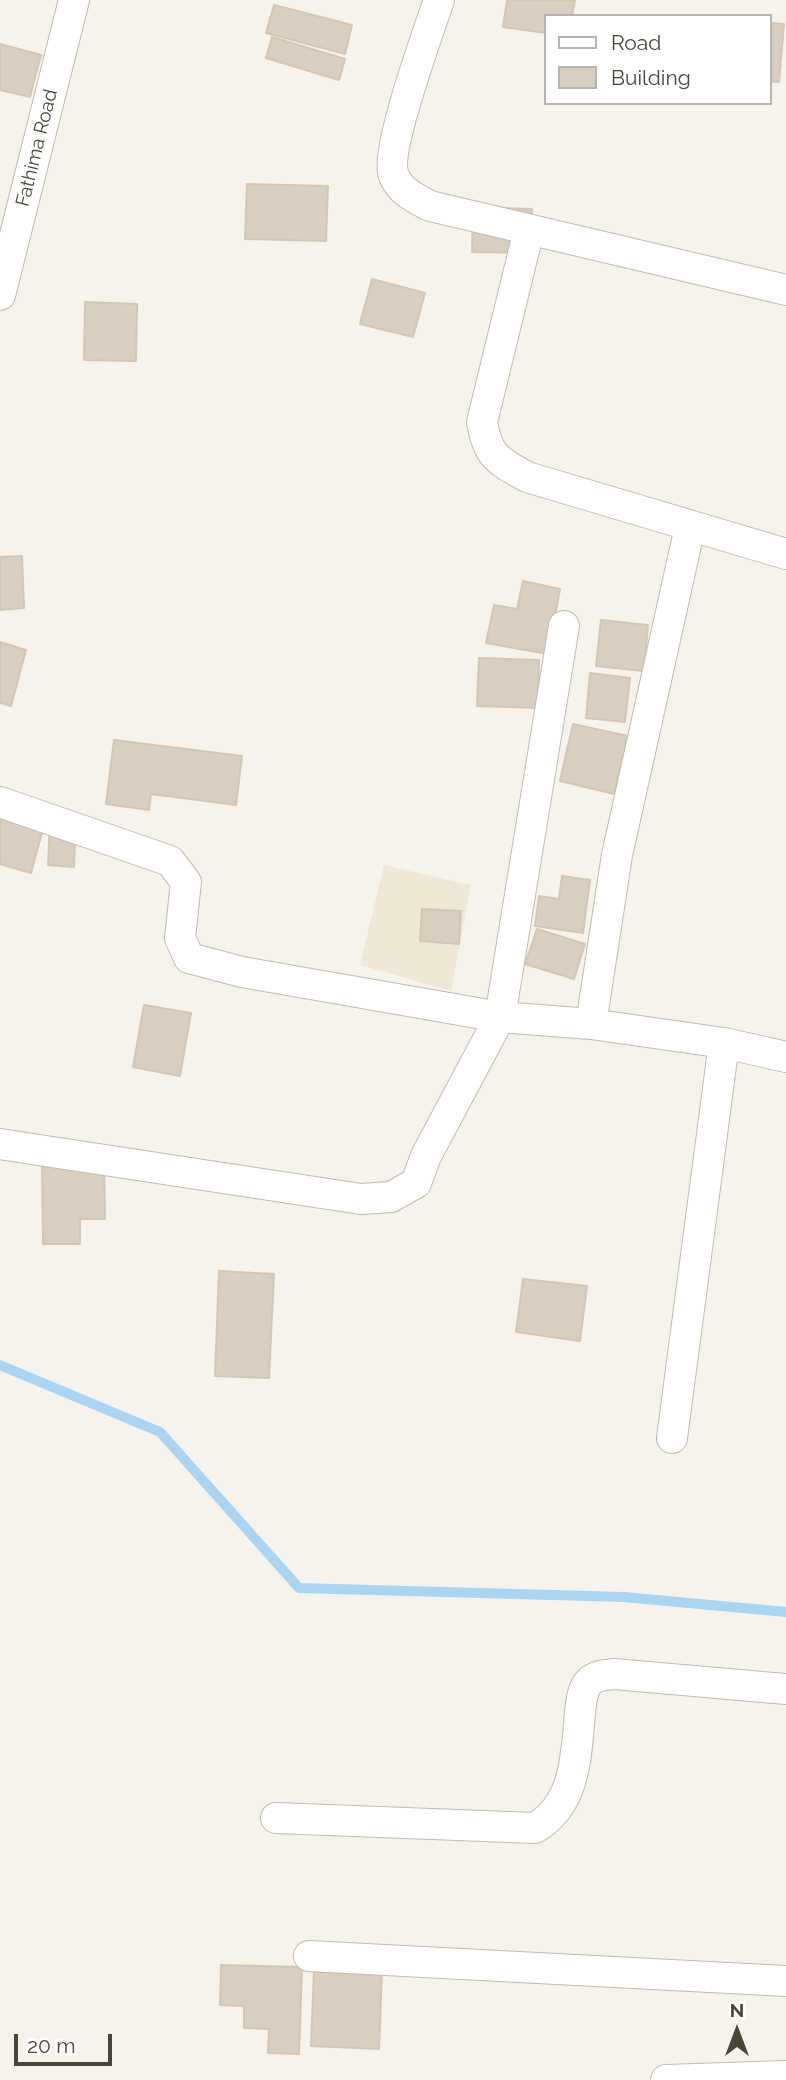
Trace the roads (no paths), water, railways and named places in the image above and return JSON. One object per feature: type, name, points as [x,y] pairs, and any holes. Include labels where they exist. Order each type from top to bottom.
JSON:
[{"type":"street","name":"Fathima Road","points":[[0,295],[74,0]]},
{"type":"street","points":[[439,0],[397,138],[393,173],[405,192],[430,206],[786,289]]},
{"type":"street","points":[[529,230],[482,422],[486,448],[506,465],[527,477],[786,554]]},
{"type":"street","points":[[591,1024],[617,855],[690,527]]},
{"type":"street","points":[[0,1144],[361,1199],[391,1197],[416,1183],[426,1157],[500,1017],[564,626]]},
{"type":"street","points":[[0,802],[170,861],[186,882],[180,938],[189,958],[243,972],[500,1017],[591,1024],[724,1043],[786,1057]]},
{"type":"street","points":[[672,1438],[724,1043]]},
{"type":"street","points":[[276,1818],[535,1828],[548,1821],[567,1796],[575,1761],[581,1701],[587,1684],[598,1676],[614,1674],[786,1689]]},
{"type":"street","points":[[309,1956],[786,1981]]},
{"type":"street","points":[[666,2080],[786,2076]]},
{"type":"waterway","points":[[0,1365],[160,1432],[299,1588],[624,1597],[786,1612]]}]
